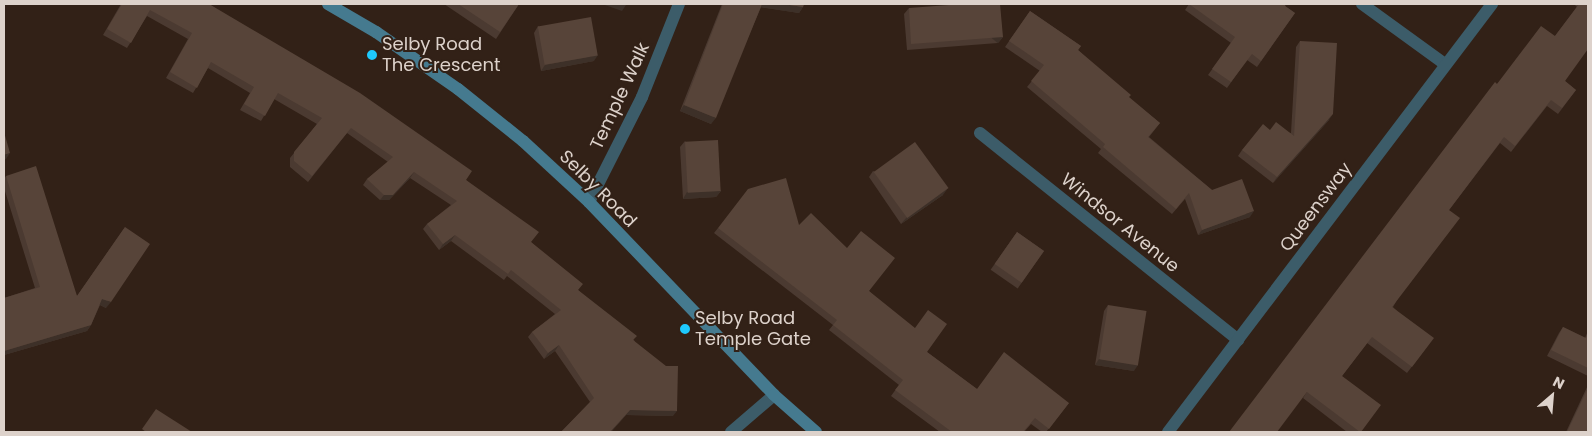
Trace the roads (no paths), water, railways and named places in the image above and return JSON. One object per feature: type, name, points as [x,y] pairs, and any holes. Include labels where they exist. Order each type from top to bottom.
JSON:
[{"type":"main road","name":"Selby Road","points":[[328,4],[376,32],[458,89],[524,141],[589,202],[774,395],[816,432]]},
{"type":"street","name":"Temple Walk","points":[[589,202],[642,97],[679,4]]},
{"type":"street","points":[[1362,4],[1445,64]]},
{"type":"street","name":"Queensway","points":[[1168,432],[1492,4]]},
{"type":"street","name":"Windsor Avenue","points":[[980,133],[1238,340]]},
{"type":"street","points":[[731,432],[774,395]]},
{"type":"place","name":"Selby Road The Crescent","points":[[372,55]]},
{"type":"place","name":"Selby Road Temple Gate","points":[[685,329]]}]
